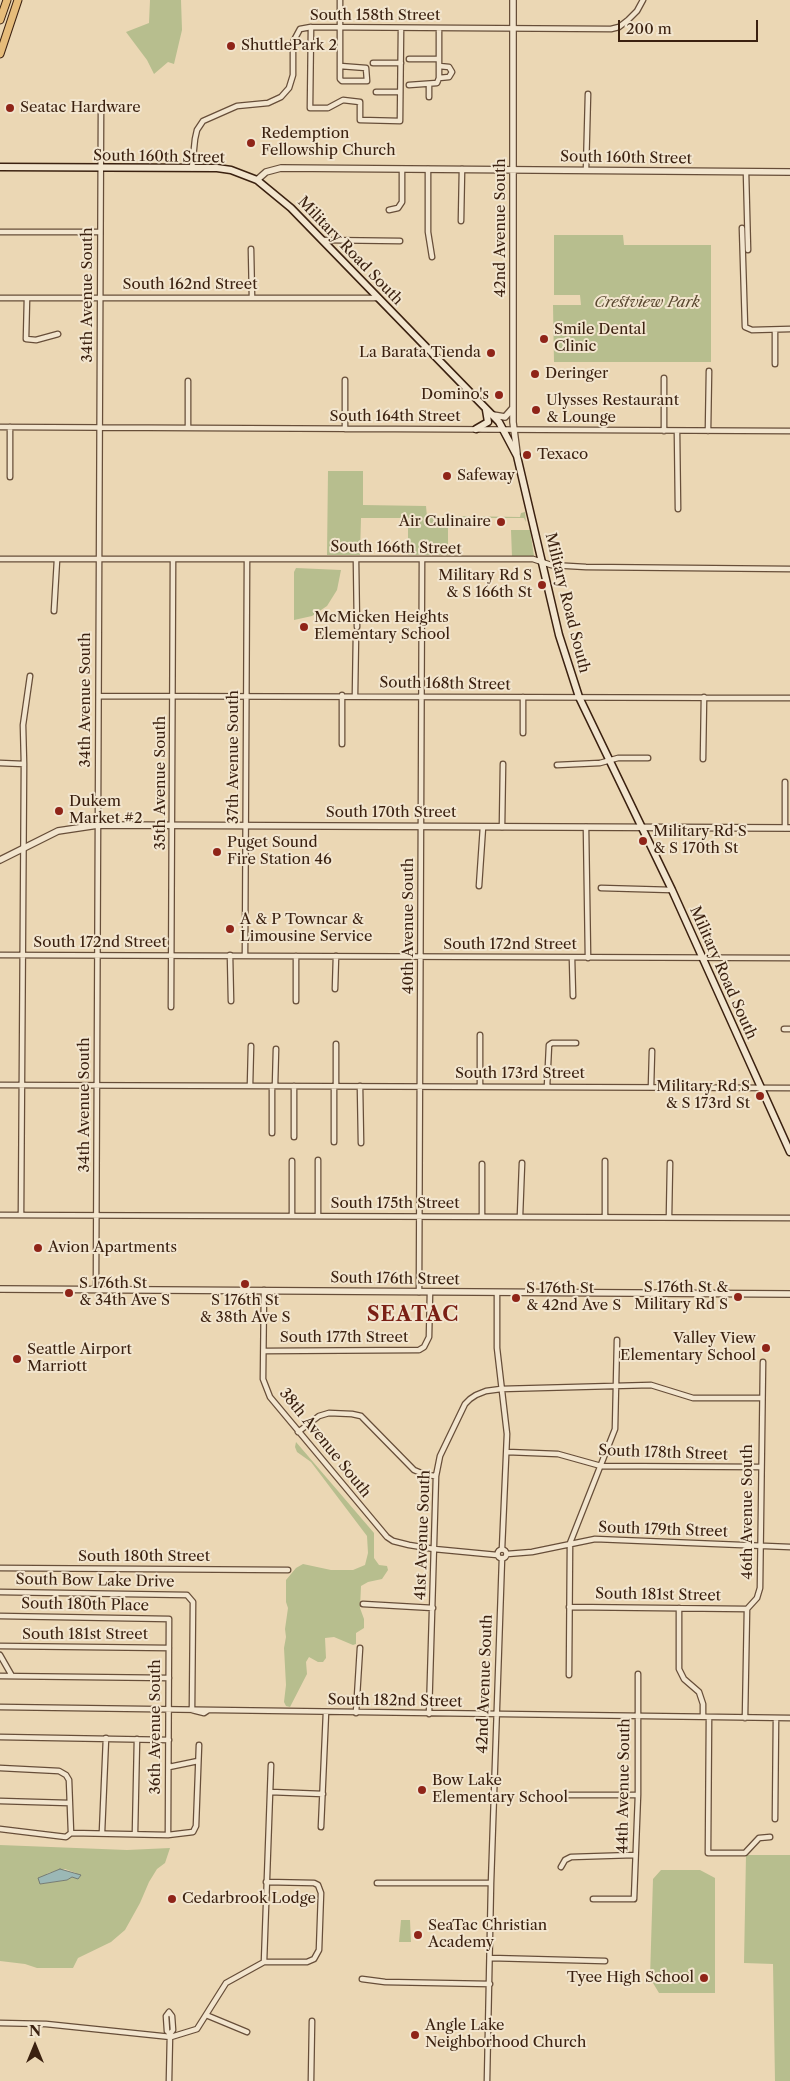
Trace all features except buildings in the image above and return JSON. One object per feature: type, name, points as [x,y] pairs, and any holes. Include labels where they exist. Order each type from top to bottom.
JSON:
[{"type":"main road","points":[[0,20],[7,0]]},
{"type":"main road","points":[[0,54],[18,0]]},
{"type":"main road","name":"South 160th Street","points":[[0,167],[192,168],[231,170],[257,180]]},
{"type":"main road","name":"Military Road South","points":[[257,180],[278,195],[485,406],[504,430],[518,456],[559,636],[579,697],[672,890],[790,1152]]},
{"type":"main road","points":[[476,429],[488,422],[485,406]]},
{"type":"street","points":[[340,0],[340,28],[340,66],[340,79],[342,81],[367,81],[366,68],[340,66]]},
{"type":"street","name":"42nd Avenue South","points":[[513,0],[513,430],[518,456]]},
{"type":"street","name":"South 158th Street","points":[[192,168],[197,130],[203,121],[237,106],[268,103],[286,92],[293,75],[294,37],[300,29],[312,27],[615,29],[628,20],[643,0]]},
{"type":"street","points":[[312,27],[310,108],[328,108],[343,100],[360,102],[360,120],[400,121],[401,29]]},
{"type":"street","points":[[438,80],[439,29]]},
{"type":"street","points":[[408,59],[439,59]]},
{"type":"street","points":[[373,62],[401,63]]},
{"type":"street","points":[[409,85],[429,85],[449,77],[452,72],[449,67],[439,66]]},
{"type":"street","points":[[429,85],[429,97]]},
{"type":"street","points":[[376,92],[400,92]]},
{"type":"street","points":[[586,170],[588,94]]},
{"type":"street","name":"34th Avenue South","points":[[96,1289],[101,111]]},
{"type":"street","name":"South 160th Street","points":[[257,180],[266,172],[281,168],[790,172]]},
{"type":"street","points":[[428,168],[428,232],[432,257]]},
{"type":"street","points":[[461,220],[462,168]]},
{"type":"street","points":[[389,210],[398,208],[402,202],[402,169]]},
{"type":"street","points":[[746,172],[748,250]]},
{"type":"street","points":[[742,228],[743,315],[746,328],[790,330]]},
{"type":"street","points":[[0,232],[100,232]]},
{"type":"street","points":[[322,240],[400,241]]},
{"type":"street","points":[[251,249],[252,298]]},
{"type":"street","name":"South 162nd Street","points":[[0,298],[379,298]]},
{"type":"street","points":[[27,298],[26,339],[36,340],[58,334]]},
{"type":"street","points":[[775,330],[775,364]]},
{"type":"street","points":[[708,431],[709,372]]},
{"type":"street","points":[[664,378],[664,431]]},
{"type":"street","points":[[345,380],[345,429]]},
{"type":"street","points":[[188,381],[188,428]]},
{"type":"street","points":[[493,415],[505,417],[513,407]]},
{"type":"street","name":"South 164th Street","points":[[0,428],[100,427],[790,432]]},
{"type":"street","points":[[10,428],[10,477]]},
{"type":"street","points":[[677,431],[678,509]]},
{"type":"street","name":"South 166th Street","points":[[0,558],[57,560],[534,559],[551,565],[586,567],[790,568]]},
{"type":"street","name":"35th Avenue South","points":[[171,1008],[174,696],[173,559]]},
{"type":"street","points":[[54,611],[57,560]]},
{"type":"street","name":"37th Avenue South","points":[[245,956],[247,560]]},
{"type":"street","points":[[356,560],[356,627]]},
{"type":"street","name":"40th Avenue South","points":[[420,1292],[422,560]]},
{"type":"street","points":[[355,695],[356,634]]},
{"type":"street","points":[[21,1215],[23,725],[30,676]]},
{"type":"street","points":[[342,695],[342,744]]},
{"type":"street","name":"South 168th Street","points":[[99,696],[355,695],[790,698]]},
{"type":"street","points":[[523,697],[523,733]]},
{"type":"street","points":[[704,697],[704,759]]},
{"type":"street","points":[[556,765],[584,765],[618,758],[648,758]]},
{"type":"street","points":[[0,763],[24,764]]},
{"type":"street","points":[[502,827],[503,764]]},
{"type":"street","points":[[784,782],[787,828]]},
{"type":"street","name":"South 170th Street","points":[[0,860],[58,831],[98,825],[787,828]]},
{"type":"street","points":[[479,886],[483,827]]},
{"type":"street","points":[[586,827],[588,958]]},
{"type":"street","points":[[601,888],[672,890]]},
{"type":"street","name":"South 172nd Street","points":[[0,955],[790,958]]},
{"type":"street","points":[[230,955],[231,1001]]},
{"type":"street","points":[[296,956],[296,1000]]},
{"type":"street","points":[[335,990],[336,956]]},
{"type":"street","points":[[572,958],[573,996]]},
{"type":"street","points":[[480,1035],[480,1086]]},
{"type":"street","points":[[547,1087],[549,1045],[552,1043],[576,1043]]},
{"type":"street","points":[[334,1142],[336,1044]]},
{"type":"street","points":[[250,1086],[251,1046]]},
{"type":"street","points":[[272,1133],[276,1049]]},
{"type":"street","points":[[652,1051],[652,1087]]},
{"type":"street","name":"South 173rd Street","points":[[0,1085],[790,1088]]},
{"type":"street","points":[[294,1086],[294,1136]]},
{"type":"street","points":[[360,1086],[361,1143]]},
{"type":"street","points":[[318,1160],[318,1216]]},
{"type":"street","points":[[292,1161],[292,1216]]},
{"type":"street","points":[[605,1216],[606,1161]]},
{"type":"street","points":[[670,1162],[670,1217]]},
{"type":"street","points":[[520,1216],[522,1163]]},
{"type":"street","points":[[482,1164],[482,1216]]},
{"type":"street","name":"South 175th Street","points":[[0,1215],[790,1218]]},
{"type":"street","name":"South 176th Street","points":[[0,1289],[790,1294]]},
{"type":"street","name":"38th Avenue South","points":[[264,1290],[263,1379],[273,1402],[386,1537],[393,1541],[434,1549]]},
{"type":"street","name":"South 177th Street","points":[[264,1351],[414,1351],[424,1346],[429,1336],[430,1292]]},
{"type":"street","points":[[497,1293],[497,1348],[506,1425],[502,1550]]},
{"type":"street","points":[[569,1674],[570,1543],[615,1429],[617,1340]]},
{"type":"street","name":"46th Avenue South","points":[[747,1609],[757,1598],[760,1588],[761,1398],[763,1362]]},
{"type":"street","points":[[501,1389],[651,1385],[693,1398],[761,1398]]},
{"type":"street","name":"41st Avenue South","points":[[429,1714],[436,1476],[440,1456],[465,1404],[476,1395],[501,1389]]},
{"type":"street","points":[[298,1432],[319,1416],[329,1413],[361,1416],[414,1470],[426,1476],[436,1476]]},
{"type":"street","name":"South 178th Street","points":[[506,1452],[558,1454],[601,1466],[761,1467]]},
{"type":"street","name":"South 179th Street","points":[[507,1554],[532,1552],[595,1539],[790,1547]]},
{"type":"street","points":[[434,1549],[497,1555],[502,1558],[507,1554],[505,1550],[502,1550]]},
{"type":"street","points":[[497,1555],[498,1551],[502,1550]]},
{"type":"street","name":"42nd Avenue South","points":[[487,2081],[491,1883],[502,1558]]},
{"type":"street","name":"South 180th Street","points":[[0,1568],[288,1570]]},
{"type":"street","name":"South Bow Lake Drive","points":[[0,1592],[183,1594],[190,1596],[193,1602],[192,1710]]},
{"type":"street","points":[[362,1604],[433,1608]]},
{"type":"street","name":"South 181st Street","points":[[570,1607],[747,1609]]},
{"type":"street","points":[[679,1608],[679,1668],[681,1674],[699,1692],[706,1717],[708,1853],[745,1853],[758,1838],[770,1837]]},
{"type":"street","points":[[745,1718],[747,1609]]},
{"type":"street","name":"South 180th Place","points":[[0,1616],[169,1619]]},
{"type":"street","name":"36th Avenue South","points":[[168,1834],[169,1619]]},
{"type":"street","name":"South 181st Street","points":[[0,1646],[169,1648]]},
{"type":"street","points":[[356,1713],[360,1648]]},
{"type":"street","points":[[0,1656],[12,1676]]},
{"type":"street","name":"44th Avenue South","points":[[593,1899],[634,1899],[634,1855],[638,1795],[638,1674]]},
{"type":"street","points":[[0,1676],[169,1678]]},
{"type":"street","points":[[0,1707],[192,1710]]},
{"type":"street","name":"South 182nd Street","points":[[192,1710],[204,1713],[207,1711],[326,1712],[790,1718]]},
{"type":"street","points":[[322,1827],[326,1712]]},
{"type":"street","points":[[775,1819],[776,1718]]},
{"type":"street","points":[[0,1737],[169,1740]]},
{"type":"street","points":[[102,1832],[106,1738]]},
{"type":"street","points":[[135,1833],[137,1739]]},
{"type":"street","points":[[0,1829],[66,1837],[71,1833],[168,1834],[193,1832],[196,1826],[199,1745]]},
{"type":"street","points":[[169,1767],[198,1761]]},
{"type":"street","points":[[264,1962],[270,1765]]},
{"type":"street","points":[[0,1768],[59,1771],[66,1775],[69,1780],[71,1833]]},
{"type":"street","points":[[270,1792],[323,1794]]},
{"type":"street","points":[[568,1795],[638,1795]]},
{"type":"street","points":[[0,1801],[69,1803]]},
{"type":"street","points":[[561,1867],[565,1860],[571,1857],[634,1855]]},
{"type":"street","points":[[0,2023],[46,2024],[170,2036],[197,2029],[226,1983],[264,1962],[307,1962],[314,1959],[319,1950],[322,1893],[318,1885],[311,1883],[266,1882]]},
{"type":"street","points":[[377,1883],[491,1883]]},
{"type":"street","points":[[490,1958],[605,1961]]},
{"type":"street","points":[[362,1979],[385,1982],[490,1984]]},
{"type":"street","points":[[206,2015],[248,2032]]},
{"type":"street","points":[[311,2081],[312,2020]]},
{"type":"street","points":[[169,2081],[170,2036]]},
{"type":"green space","points":[[150,0],[181,0],[182,30],[174,64],[168,62],[154,74],[147,60],[126,32],[149,23]]},
{"type":"green space","name":"Crestview Park","points":[[554,235],[623,235],[624,245],[711,245],[711,362],[554,362],[553,305],[581,305],[580,295],[554,295]]},
{"type":"green space","points":[[328,471],[363,471],[363,505],[426,506],[427,517],[448,517],[448,555],[408,555],[408,518],[361,518],[360,555],[327,555]]},
{"type":"green space","points":[[525,512],[526,522],[524,518],[477,518],[475,522],[474,518],[458,518],[458,516],[520,517],[521,513]]},
{"type":"green space","points":[[511,530],[530,530],[534,556],[512,557]]},
{"type":"green space","points":[[296,568],[341,570],[337,590],[327,606],[312,616],[294,620],[294,572]]},
{"type":"green space","points":[[296,1442],[374,1533],[374,1558],[379,1565],[387,1566],[388,1570],[382,1579],[368,1582],[361,1586],[360,1608],[364,1619],[364,1628],[356,1633],[356,1644],[353,1645],[334,1637],[325,1638],[326,1658],[323,1662],[318,1662],[309,1657],[306,1662],[307,1674],[290,1707],[286,1706],[284,1702],[286,1685],[284,1648],[288,1608],[286,1602],[286,1580],[296,1568],[303,1564],[331,1570],[353,1570],[365,1565],[368,1553],[367,1536],[311,1462],[297,1452]]},
{"type":"green space","points":[[0,1845],[127,1850],[170,1848],[165,1863],[157,1869],[149,1882],[125,1930],[111,1942],[78,1958],[73,1968],[37,1968],[25,1964],[0,1961]],"holes":[[[65,1869],[76,1873],[67,1880],[40,1884],[48,1873]]]},
{"type":"green space","points":[[746,1855],[790,1855],[790,2081],[775,2081],[773,1964],[744,1963]]},
{"type":"green space","points":[[661,1870],[700,1870],[715,1878],[715,1993],[659,1993],[650,1978],[653,1879]]},
{"type":"green space","points":[[401,1920],[410,1920],[411,1942],[399,1942]]},
{"type":"water","points":[[60,1869],[81,1875],[78,1879],[72,1877],[67,1880],[40,1884],[38,1878]]},
{"type":"place","name":"ShuttlePark 2","points":[[231,46]]},
{"type":"place","name":"Seatac Hardware","points":[[10,108]]},
{"type":"place","name":"Redemption Fellowship Church","points":[[251,143]]},
{"type":"place","name":"Smile Dental Clinic","points":[[544,339]]},
{"type":"place","name":"La Barata Tienda","points":[[491,353]]},
{"type":"place","name":"Deringer","points":[[535,374]]},
{"type":"place","name":"Domino's","points":[[499,395]]},
{"type":"place","name":"Ulysses Restaurant & Lounge","points":[[536,410]]},
{"type":"place","name":"Texaco","points":[[527,455]]},
{"type":"place","name":"Safeway","points":[[447,476]]},
{"type":"place","name":"Air Culinaire","points":[[501,522]]},
{"type":"place","name":"Military Rd S & S 166th St","points":[[542,585]]},
{"type":"place","name":"McMicken Heights Elementary School","points":[[304,627]]},
{"type":"place","name":"Dukem Market #2","points":[[59,811]]},
{"type":"place","name":"Military Rd S & S 170th St","points":[[643,841]]},
{"type":"place","name":"Puget Sound Fire Station 46","points":[[217,852]]},
{"type":"place","name":"A & P Towncar & Limousine Service","points":[[230,929]]},
{"type":"place","name":"Military Rd S & S 173rd St","points":[[760,1096]]},
{"type":"place","name":"Avion Apartments","points":[[38,1248]]},
{"type":"place","name":"S 176th St & 38th Ave S","points":[[245,1284]]},
{"type":"place","name":"S 176th St & 34th Ave S","points":[[69,1293]]},
{"type":"place","name":"S 176th St & Military Rd S","points":[[738,1297]]},
{"type":"place","name":"S 176th St & 42nd Ave S","points":[[516,1298]]},
{"type":"place","name":"Valley View Elementary School","points":[[766,1348]]},
{"type":"place","name":"Seattle Airport Marriott","points":[[17,1359]]},
{"type":"place","name":"Bow Lake Elementary School","points":[[422,1790]]},
{"type":"place","name":"Cedarbrook Lodge","points":[[172,1899]]},
{"type":"place","name":"SeaTac Christian Academy","points":[[418,1935]]},
{"type":"place","name":"Tyee High School","points":[[704,1978]]},
{"type":"place","name":"Angle Lake Neighborhood Church","points":[[415,2035]]},
{"type":"district","name":"SEATAC","points":[[413,1315]]}]
